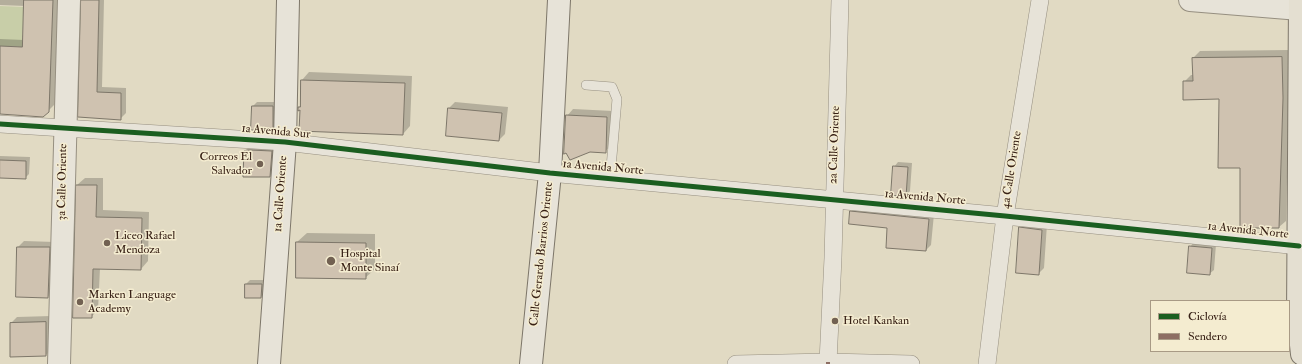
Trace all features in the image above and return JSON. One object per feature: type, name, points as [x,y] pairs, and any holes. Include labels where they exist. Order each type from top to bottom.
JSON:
[{"type":"main road","name":"3a Calle Oriente","points":[[59,364],[69,0]]},
{"type":"main road","name":"1a Calle Oriente","points":[[269,364],[285,142],[288,0]]},
{"type":"main road","name":"Calle Gerardo Barrios Oriente","points":[[531,364],[550,173],[559,0]]},
{"type":"main road","points":[[1190,0],[1301,6],[1298,317],[1301,332],[1302,354]]},
{"type":"street","name":"2a Calle Oriente","points":[[828,362],[833,258],[840,0]]},
{"type":"street","name":"4a Calle Oriente","points":[[987,364],[1005,216],[1040,0]]},
{"type":"street","name":"1a Avenida Sur","points":[[0,124],[285,142],[550,173]]},
{"type":"street","name":"1a Avenida Norte","points":[[550,173],[1005,216],[1299,246]]},
{"type":"street","points":[[736,364],[828,362],[911,364]]},
{"type":"lane","points":[[586,85],[612,87],[617,99],[610,179]]},
{"type":"green space","points":[[0,6],[24,7],[22,47],[0,46]]},
{"type":"building","points":[[24,0],[53,0],[49,112],[43,117],[0,114],[0,46],[22,47]]},
{"type":"building","points":[[81,0],[99,0],[97,92],[121,93],[121,120],[78,117]]},
{"type":"building","points":[[1282,57],[1283,98],[1279,228],[1240,228],[1240,168],[1218,168],[1219,99],[1183,100],[1183,81],[1193,81],[1192,58]]},
{"type":"building","points":[[301,80],[405,83],[403,135],[299,131],[300,110],[298,111],[298,107],[300,107]]},
{"type":"building","points":[[252,106],[273,106],[273,131],[251,130]]},
{"type":"building","points":[[448,108],[502,113],[499,141],[446,136]]},
{"type":"building","points":[[566,115],[607,117],[606,153],[590,152],[570,160],[566,153],[564,154]]},
{"type":"building","name":"Correos El Salvador","points":[[244,151],[272,151],[270,177],[243,177]]},
{"type":"building","points":[[0,160],[26,161],[26,179],[0,178]]},
{"type":"building","points":[[893,166],[908,167],[906,197],[891,195]]},
{"type":"building","name":"Liceo Rafael Mendoza","points":[[76,185],[97,185],[96,217],[142,218],[141,270],[93,269],[92,318],[73,318]]},
{"type":"building","points":[[850,211],[929,219],[926,251],[886,248],[887,228],[849,224]]},
{"type":"building","points":[[1019,227],[1042,230],[1039,275],[1016,273]]},
{"type":"building","name":"Hospital Monte Sinaí","points":[[296,242],[366,243],[366,279],[296,278]]},
{"type":"building","points":[[1189,246],[1212,248],[1210,275],[1187,273]]},
{"type":"building","points":[[17,247],[50,247],[48,298],[16,297]]},
{"type":"building","points":[[245,284],[262,284],[261,298],[245,298]]},
{"type":"building","points":[[46,322],[46,356],[10,357],[10,323]]},
{"type":"cycle path","points":[[0,124],[285,142],[550,173],[1005,216],[1299,246]]},
{"type":"place","name":"Correos El Salvador","points":[[260,164]]},
{"type":"place","name":"Liceo Rafael Mendoza","points":[[107,243]]},
{"type":"place","name":"Hospital Monte Sinaí","points":[[331,261]]},
{"type":"place","name":"Marken Language Academy","points":[[80,302]]},
{"type":"place","name":"Hotel Kankan","points":[[835,321]]}]
